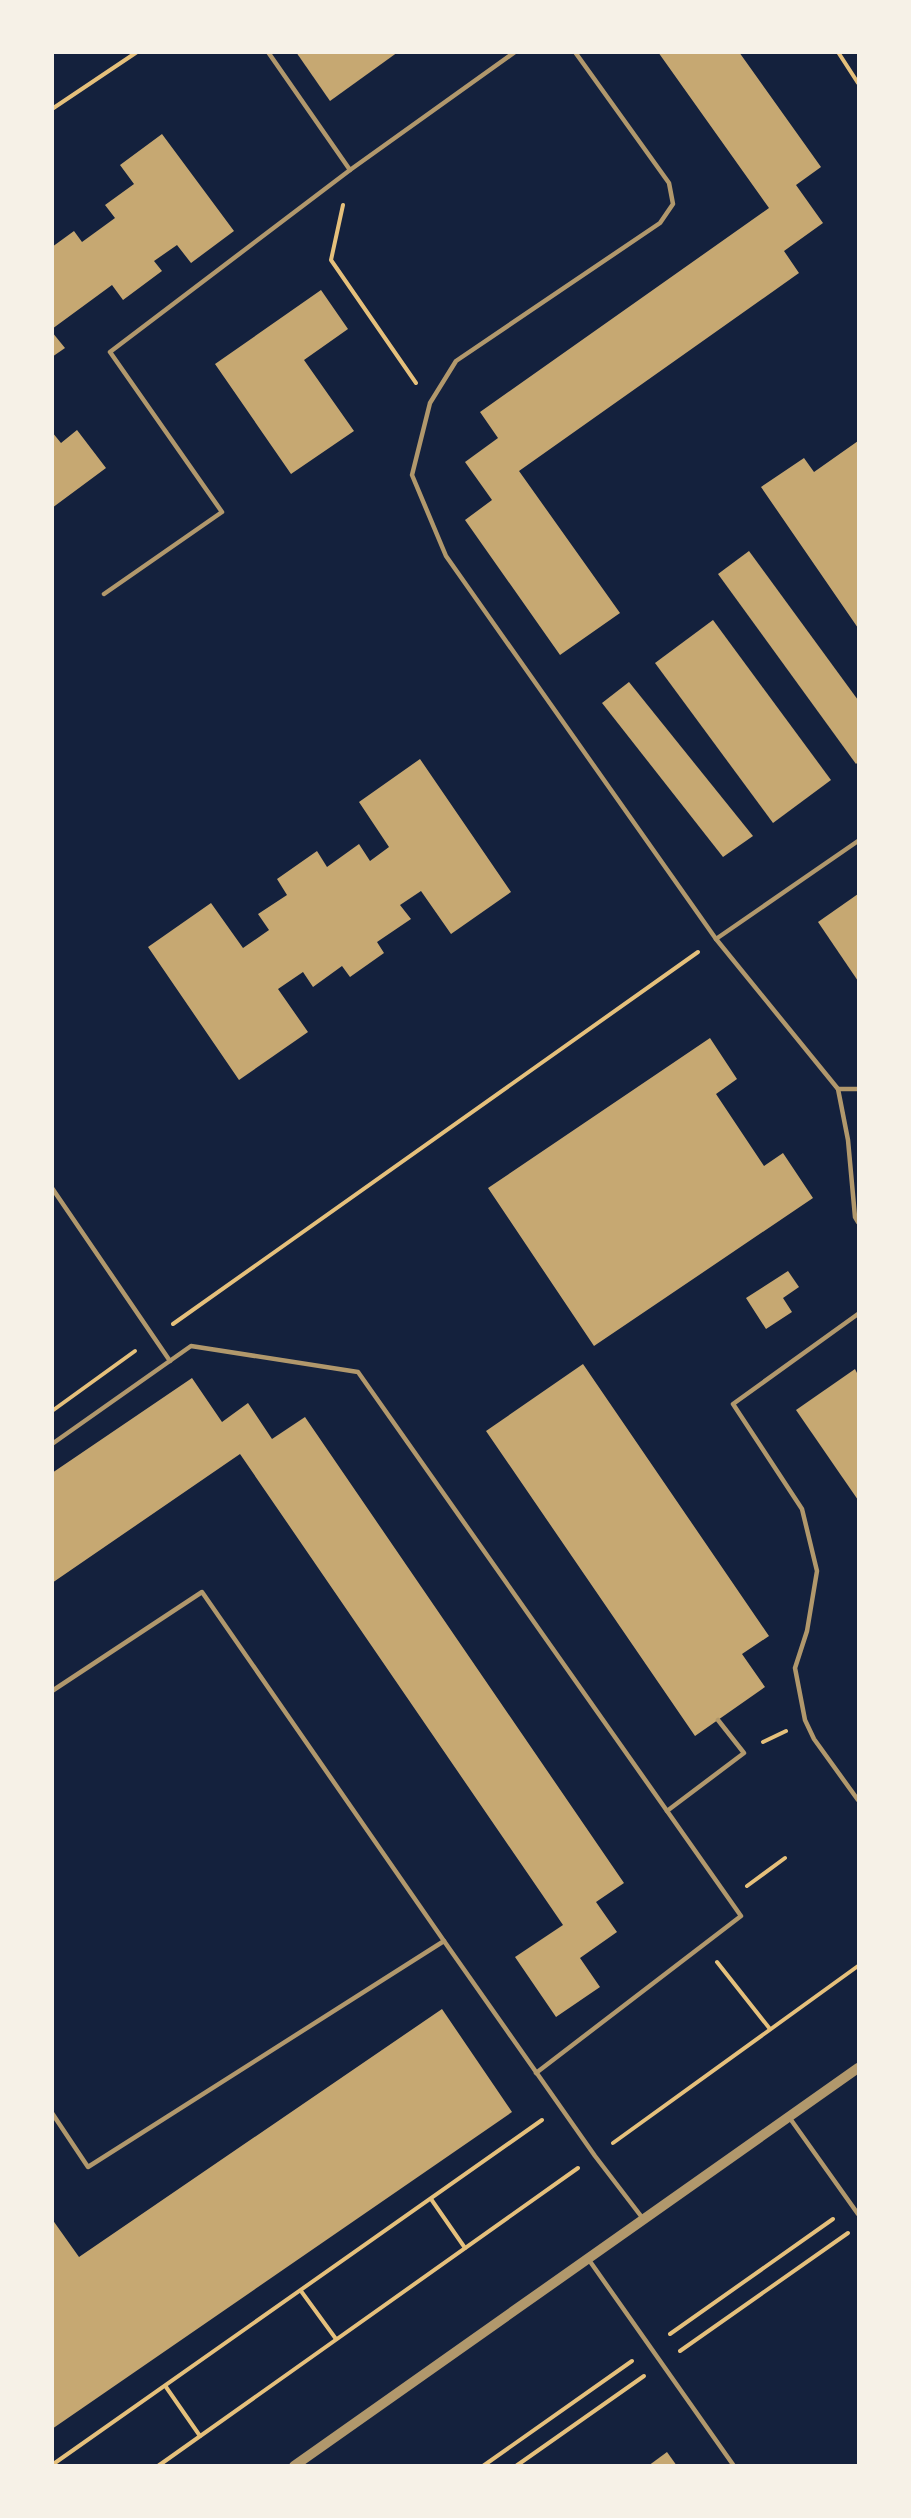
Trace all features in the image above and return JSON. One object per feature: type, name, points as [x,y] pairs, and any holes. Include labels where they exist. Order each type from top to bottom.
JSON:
[{"type":"street","points":[[294,2466],[858,2068]]},
{"type":"lane","points":[[268,52],[350,170]]},
{"type":"lane","points":[[104,594],[222,512],[110,351],[350,170],[515,52]]},
{"type":"lane","points":[[575,52],[669,183],[673,204],[660,223],[456,361],[430,404],[412,475],[446,556],[716,939],[838,1089],[848,1140],[855,1217],[858,1222]]},
{"type":"lane","points":[[716,939],[858,841]]},
{"type":"lane","points":[[838,1089],[858,1089]]},
{"type":"lane","points":[[52,1188],[170,1361]]},
{"type":"lane","points":[[858,1314],[733,1404],[802,1509],[817,1571],[807,1631],[795,1668],[805,1720],[814,1739],[858,1800]]},
{"type":"lane","points":[[52,1444],[191,1346],[358,1372],[741,1916],[536,2073]]},
{"type":"lane","points":[[52,1691],[202,1592],[536,2073],[644,2220]]},
{"type":"lane","points":[[667,1811],[744,1753],[718,1720]]},
{"type":"lane","points":[[52,2113],[88,2167],[444,1941]]},
{"type":"lane","points":[[789,2117],[858,2214]]},
{"type":"lane","points":[[588,2259],[734,2466]]},
{"type":"path","points":[[52,109],[137,52]]},
{"type":"path","points":[[838,52],[858,83]]},
{"type":"path","points":[[345,198],[332,260],[430,404]]},
{"type":"path","points":[[52,1411],[716,939]]},
{"type":"path","points":[[744,1753],[805,1720]]},
{"type":"path","points":[[729,1899],[785,1858]]},
{"type":"path","points":[[704,1945],[770,2030]]},
{"type":"path","points":[[158,2466],[858,1966]]},
{"type":"path","points":[[52,2465],[166,2387],[560,2107]]},
{"type":"path","points":[[431,2199],[465,2248]]},
{"type":"path","points":[[516,2466],[849,2232]]},
{"type":"path","points":[[301,2291],[336,2339]]},
{"type":"path","points":[[166,2387],[200,2436]]},
{"type":"building","points":[[296,52],[398,52],[330,101]]},
{"type":"building","points":[[658,52],[739,52],[821,167],[796,185],[823,223],[784,251],[799,273],[519,471],[620,613],[560,655],[465,520],[492,500],[465,462],[498,438],[480,412],[769,208]]},
{"type":"building","points":[[162,134],[234,231],[191,263],[177,245],[154,261],[162,271],[123,300],[112,285],[52,329],[52,247],[74,231],[82,242],[115,218],[105,205],[134,184],[120,165]]},
{"type":"building","points":[[321,290],[348,329],[304,360],[354,431],[291,474],[215,364]]},
{"type":"building","points":[[52,332],[65,348],[52,357]]},
{"type":"building","points":[[77,430],[106,468],[52,508],[52,432],[61,443]]},
{"type":"building","points":[[858,441],[858,628],[761,487],[804,458],[814,472]]},
{"type":"building","points":[[749,551],[858,700],[858,762],[856,764],[718,574]]},
{"type":"building","points":[[713,620],[831,780],[773,823],[655,663]]},
{"type":"building","points":[[629,682],[753,836],[723,857],[602,703]]},
{"type":"building","points":[[420,759],[511,892],[451,934],[421,891],[400,905],[411,919],[377,942],[384,953],[350,977],[342,966],[313,987],[303,972],[278,989],[308,1032],[239,1080],[148,947],[211,903],[243,948],[269,930],[258,914],[287,895],[277,879],[317,851],[327,867],[359,844],[370,861],[389,847],[359,802]]},
{"type":"building","points":[[858,894],[858,981],[818,922]]},
{"type":"building","points":[[710,1038],[737,1079],[716,1094],[764,1166],[783,1153],[813,1198],[594,1346],[488,1188]]},
{"type":"building","points":[[788,1271],[799,1287],[783,1298],[792,1312],[766,1329],[746,1298]]},
{"type":"building","points":[[583,1364],[769,1636],[742,1654],[765,1687],[695,1736],[486,1431]]},
{"type":"building","points":[[855,1369],[858,1375],[858,1500],[796,1410]]},
{"type":"building","points":[[192,1378],[222,1422],[248,1403],[272,1439],[305,1417],[624,1883],[596,1902],[617,1932],[580,1958],[600,1987],[556,2017],[515,1957],[563,1925],[240,1454],[52,1583],[52,1473]]},
{"type":"building","points":[[442,2009],[512,2112],[52,2429],[52,2219],[79,2257]]},
{"type":"building","points":[[667,2452],[677,2466],[648,2466]]}]
